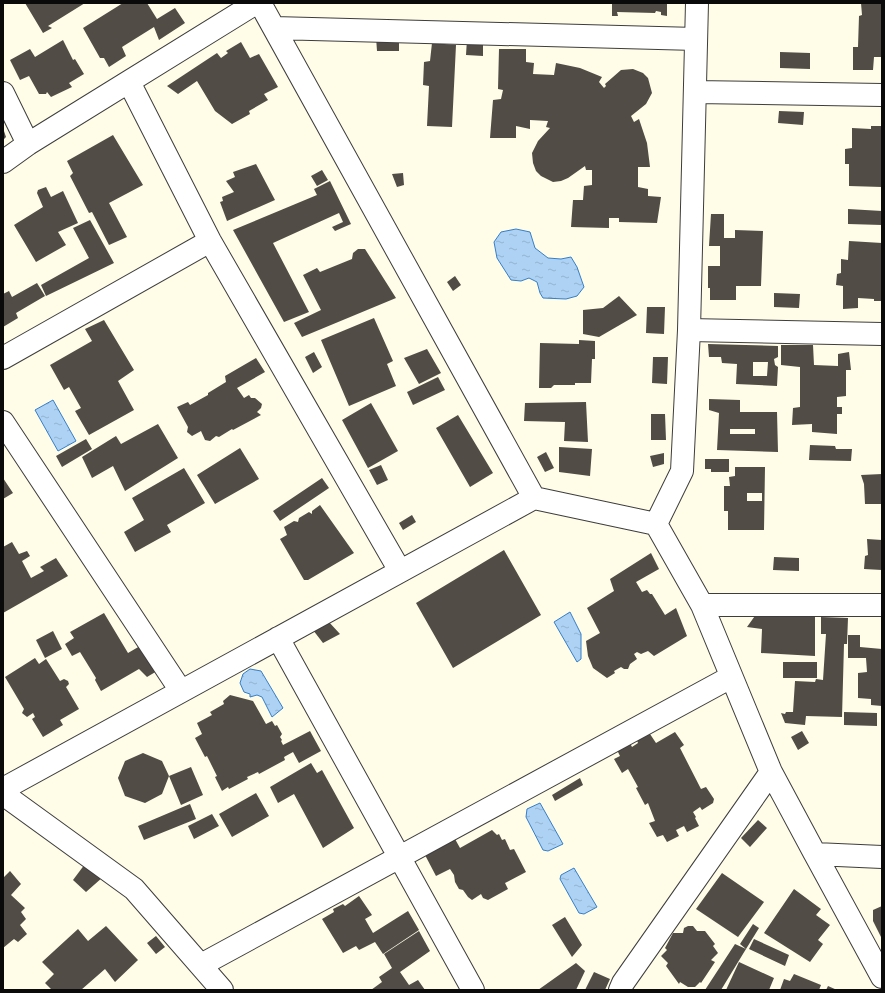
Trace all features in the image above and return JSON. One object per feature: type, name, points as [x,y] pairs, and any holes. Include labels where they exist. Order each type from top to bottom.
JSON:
[{"type":"street","points":[[3,162],[28,144],[256,3]]},
{"type":"street","points":[[260,3],[534,498]]},
{"type":"street","points":[[656,524],[682,471],[689,330],[697,3]]},
{"type":"street","points":[[274,28],[696,39]]},
{"type":"street","points":[[129,82],[210,240],[400,571]]},
{"type":"street","points":[[695,92],[882,95]]},
{"type":"street","points":[[3,93],[28,144]]},
{"type":"street","points":[[3,358],[210,240]]},
{"type":"street","points":[[689,330],[882,334]]},
{"type":"street","points":[[3,422],[181,691]]},
{"type":"street","points":[[3,788],[534,498],[656,524],[702,606],[732,676],[770,772],[882,977]]},
{"type":"street","points":[[702,606],[882,605]]},
{"type":"street","points":[[278,638],[473,990]]},
{"type":"street","points":[[201,965],[732,676]]},
{"type":"street","points":[[627,988],[770,772]]},
{"type":"street","points":[[3,794],[134,889],[222,990]]},
{"type":"street","points":[[814,854],[882,857]]},
{"type":"water","points":[[516,229],[530,232],[535,248],[548,258],[561,259],[571,257],[577,267],[584,287],[577,296],[566,299],[543,298],[537,282],[529,278],[521,281],[511,280],[497,258],[494,242],[501,232]]},
{"type":"water","points":[[53,400],[76,441],[58,451],[35,410]]},
{"type":"water","points":[[570,612],[581,634],[581,659],[577,662],[554,622]]},
{"type":"water","points":[[250,669],[261,671],[283,708],[272,717],[262,697],[257,695],[250,697],[250,694],[244,692],[240,683],[243,674]]},
{"type":"water","points":[[540,803],[563,844],[548,851],[543,850],[526,817],[527,809]]},
{"type":"water","points":[[574,868],[597,907],[584,914],[579,913],[560,879],[561,875]]},
{"type":"building","points":[[25,3],[85,3],[48,26],[52,28],[43,33]]},
{"type":"building","points":[[123,3],[147,3],[157,19],[175,8],[185,23],[159,40],[154,27],[122,47],[126,56],[109,67],[104,58],[100,58],[83,28]]},
{"type":"building","points":[[612,3],[667,3],[667,16],[661,15],[661,12],[656,11],[655,13],[617,12],[618,16],[612,16]]},
{"type":"building","points":[[861,3],[882,3],[882,57],[874,57],[873,70],[853,70],[853,47],[858,47],[859,16],[862,15]]},
{"type":"building","points":[[376,37],[399,37],[399,51],[377,51]]},
{"type":"building","points":[[467,39],[483,40],[483,56],[466,55]]},
{"type":"building","points":[[63,40],[73,60],[75,59],[84,74],[69,83],[72,87],[51,97],[47,92],[46,94],[39,94],[29,76],[20,80],[10,60],[30,49],[35,57]]},
{"type":"building","points":[[241,42],[250,58],[259,54],[278,87],[264,94],[268,100],[249,111],[250,114],[232,124],[215,111],[197,81],[178,94],[167,86],[217,53],[221,58],[228,53],[226,51]]},
{"type":"building","points":[[432,43],[456,45],[452,127],[427,126],[429,86],[423,85],[424,62],[430,61]]},
{"type":"building","points":[[499,49],[526,49],[526,62],[534,63],[533,74],[554,75],[556,63],[580,68],[602,77],[599,82],[604,88],[606,86],[605,84],[621,70],[633,69],[643,73],[648,78],[652,93],[646,104],[631,116],[634,122],[639,119],[647,143],[650,167],[638,167],[638,187],[648,189],[648,196],[661,197],[657,223],[619,222],[619,218],[609,218],[609,228],[571,227],[573,200],[583,200],[584,186],[592,185],[592,170],[586,170],[585,166],[568,178],[553,182],[541,176],[536,171],[532,153],[538,141],[550,128],[546,127],[548,121],[530,120],[530,129],[516,126],[516,138],[490,138],[493,100],[501,99],[503,90],[498,89]]},
{"type":"building","points":[[780,52],[810,53],[810,69],[780,68]]},
{"type":"building","points":[[779,111],[804,112],[803,125],[778,123]]},
{"type":"building","points":[[871,126],[882,126],[882,187],[849,186],[849,164],[845,164],[845,149],[852,148],[852,128],[871,129]]},
{"type":"building","points":[[3,128],[6,137],[3,140]]},
{"type":"building","points":[[113,135],[143,185],[109,203],[127,237],[109,245],[92,212],[89,213],[70,176],[73,173],[67,161]]},
{"type":"building","points":[[256,164],[275,200],[227,221],[220,202],[223,201],[222,197],[234,192],[226,181],[235,177],[233,172]]},
{"type":"building","points":[[322,170],[328,180],[317,186],[311,176]]},
{"type":"building","points":[[403,173],[404,185],[397,187],[392,174]]},
{"type":"building","points":[[330,181],[351,224],[335,231],[332,227],[343,222],[339,213],[273,243],[309,312],[284,322],[233,230],[317,195],[314,189]]},
{"type":"building","points":[[46,187],[51,197],[63,191],[78,223],[58,232],[66,245],[36,262],[14,225],[43,207],[37,193],[38,190]]},
{"type":"building","points":[[848,209],[882,211],[882,225],[848,224]]},
{"type":"building","points":[[711,214],[724,214],[724,238],[735,238],[735,230],[763,231],[761,286],[736,286],[736,300],[710,300],[710,288],[708,288],[708,266],[720,266],[720,246],[709,246]]},
{"type":"building","points":[[90,220],[114,263],[46,296],[41,285],[89,258],[73,228]]},
{"type":"building","points":[[849,241],[882,243],[882,301],[858,298],[858,308],[843,309],[843,286],[836,285],[837,274],[841,273],[841,259],[848,260]]},
{"type":"building","points":[[358,249],[365,249],[396,298],[302,337],[294,323],[321,310],[303,275],[317,268],[320,272],[352,259],[353,253]]},
{"type":"building","points":[[455,276],[461,285],[453,291],[447,282]]},
{"type":"building","points":[[37,283],[45,296],[16,313],[18,318],[3,327],[3,294],[9,291],[12,297]]},
{"type":"building","points":[[774,293],[800,294],[799,308],[774,307]]},
{"type":"building","points":[[619,296],[637,315],[599,337],[583,334],[583,310],[603,308]]},
{"type":"building","points":[[647,307],[665,307],[664,334],[646,333]]},
{"type":"building","points":[[374,318],[393,361],[387,364],[396,386],[349,406],[321,340]]},
{"type":"building","points":[[104,320],[134,370],[118,381],[134,410],[89,435],[75,411],[81,408],[69,387],[64,390],[50,365],[92,341],[85,329]]},
{"type":"building","points":[[579,340],[595,341],[595,359],[592,359],[591,383],[554,385],[551,388],[539,388],[540,343],[579,344]]},
{"type":"building","points":[[708,344],[778,346],[778,357],[774,359],[775,365],[778,367],[777,386],[736,384],[737,364],[722,363],[721,357],[709,357]],"holes":[[[753,362],[768,362],[767,376],[753,376]]]},
{"type":"building","points":[[781,345],[813,345],[814,365],[838,366],[838,354],[849,352],[851,370],[846,370],[846,396],[837,397],[837,407],[842,407],[842,414],[837,414],[837,434],[812,432],[812,424],[792,425],[793,408],[800,407],[800,367],[781,365]]},
{"type":"building","points":[[427,349],[441,373],[419,384],[404,358]]},
{"type":"building","points":[[314,352],[322,367],[313,373],[305,357]]},
{"type":"building","points":[[653,357],[668,357],[667,384],[652,383]]},
{"type":"building","points":[[256,358],[265,372],[237,388],[244,398],[249,395],[251,398],[255,398],[262,404],[261,408],[257,412],[261,415],[219,437],[216,436],[210,441],[205,440],[201,431],[192,436],[187,432],[188,427],[177,407],[188,402],[190,405],[208,395],[208,393],[226,382],[225,376]]},
{"type":"building","points":[[438,377],[445,390],[413,405],[407,392]]},
{"type":"building","points":[[709,399],[740,400],[740,412],[777,412],[778,452],[717,450],[719,413],[709,410]],"holes":[[[730,429],[755,429],[755,434],[730,434]]]},
{"type":"building","points":[[586,402],[588,442],[564,441],[565,422],[524,421],[525,403]]},
{"type":"building","points":[[371,403],[398,451],[368,468],[342,420]]},
{"type":"building","points":[[651,414],[665,414],[666,440],[651,440]]},
{"type":"building","points":[[458,415],[493,473],[470,487],[436,428]]},
{"type":"building","points":[[158,424],[178,458],[125,491],[113,466],[92,478],[82,457],[116,436],[121,444]]},
{"type":"building","points":[[86,439],[92,449],[62,467],[56,456]]},
{"type":"building","points":[[810,445],[835,446],[836,449],[852,449],[851,461],[809,460]]},
{"type":"building","points":[[559,447],[592,449],[590,476],[559,472]]},
{"type":"building","points":[[240,448],[259,479],[215,504],[197,475]]},
{"type":"building","points":[[546,452],[554,468],[545,472],[537,457]]},
{"type":"building","points":[[664,453],[664,464],[653,467],[650,456]]},
{"type":"building","points":[[705,459],[729,459],[729,472],[711,472],[711,469],[705,469]]},
{"type":"building","points":[[381,465],[388,480],[377,485],[369,470]]},
{"type":"building","points":[[735,467],[765,467],[764,530],[728,530],[728,511],[724,511],[724,486],[730,486],[729,477],[735,476]],"holes":[[[747,493],[762,493],[762,501],[747,501]]]},
{"type":"building","points":[[184,468],[205,503],[167,525],[171,532],[135,552],[124,532],[144,520],[132,498]]},
{"type":"building","points":[[882,474],[882,504],[865,504],[864,484],[861,475]]},
{"type":"building","points":[[3,478],[13,493],[3,499]]},
{"type":"building","points":[[322,478],[329,488],[280,521],[273,511]]},
{"type":"building","points":[[320,505],[354,553],[308,580],[304,580],[280,539],[287,535],[284,527],[294,521],[298,522],[299,518],[309,512],[312,514],[312,511]]},
{"type":"building","points":[[412,515],[416,522],[403,530],[399,523]]},
{"type":"building","points":[[867,539],[882,540],[882,570],[864,569],[865,556],[868,555]]},
{"type":"building","points":[[12,542],[19,554],[27,551],[30,556],[22,561],[31,578],[44,571],[40,567],[56,558],[68,576],[3,613],[3,547]]},
{"type":"building","points":[[504,550],[541,615],[453,668],[416,603]]},
{"type":"building","points":[[651,553],[659,569],[636,582],[642,592],[647,590],[650,594],[652,594],[665,615],[676,608],[687,636],[654,656],[648,651],[641,654],[637,652],[634,654],[637,659],[630,664],[628,669],[621,667],[607,678],[593,668],[588,656],[586,641],[600,633],[587,608],[614,591],[610,579]]},
{"type":"building","points":[[774,557],[799,558],[799,571],[773,570]]},
{"type":"building","points":[[104,613],[128,653],[140,646],[157,671],[147,677],[139,669],[101,691],[95,680],[96,678],[80,652],[72,656],[65,644],[74,638],[70,632]]},
{"type":"building","points":[[757,613],[815,616],[815,656],[761,653],[762,629],[747,627]]},
{"type":"building","points":[[821,617],[848,618],[847,644],[844,644],[842,717],[806,716],[805,725],[785,723],[781,713],[785,714],[786,712],[793,712],[795,681],[815,682],[816,679],[823,680],[826,634],[821,634]]},
{"type":"building","points":[[328,621],[340,634],[323,643],[313,630]]},
{"type":"building","points":[[53,631],[62,649],[45,658],[36,640]]},
{"type":"building","points":[[848,635],[860,635],[860,647],[882,649],[882,706],[871,705],[871,699],[858,698],[858,673],[867,672],[866,658],[848,658]]},
{"type":"building","points":[[35,658],[39,664],[46,659],[60,681],[64,679],[68,681],[69,684],[66,687],[79,709],[60,720],[63,725],[43,737],[32,719],[35,717],[33,713],[27,717],[22,713],[24,709],[5,677]]},
{"type":"building","points":[[783,662],[817,662],[817,678],[783,678]]},
{"type":"building","points":[[230,695],[253,701],[266,724],[272,721],[275,726],[277,725],[282,734],[280,737],[283,745],[310,731],[321,751],[299,763],[293,752],[284,757],[285,760],[259,774],[258,772],[247,777],[248,779],[222,791],[215,777],[217,776],[207,756],[205,757],[195,738],[202,734],[197,723],[212,715],[210,712],[224,704],[223,701]]},
{"type":"building","points":[[844,712],[877,713],[877,726],[844,725]]},
{"type":"building","points":[[648,731],[656,743],[675,732],[684,745],[680,748],[701,789],[706,787],[714,799],[713,803],[702,810],[700,807],[693,812],[699,826],[687,832],[684,826],[676,830],[679,836],[667,842],[663,835],[657,837],[649,823],[655,821],[648,803],[645,805],[636,788],[638,787],[628,769],[622,773],[614,759],[620,756],[616,748],[629,741],[632,747],[638,743],[636,738]]},
{"type":"building","points":[[802,731],[809,743],[798,750],[791,737]]},
{"type":"building","points":[[143,753],[162,761],[169,776],[162,794],[145,803],[125,796],[118,778],[125,761]]},
{"type":"building","points":[[311,763],[317,773],[322,770],[354,828],[323,848],[294,794],[278,803],[270,787]]},
{"type":"building","points":[[191,767],[203,795],[181,805],[169,776]]},
{"type":"building","points":[[580,778],[583,785],[555,801],[552,795]]},
{"type":"building","points":[[256,793],[269,816],[232,837],[219,814]]},
{"type":"building","points":[[190,804],[196,819],[144,840],[138,826]]},
{"type":"building","points":[[212,814],[219,826],[194,839],[188,826]]},
{"type":"building","points":[[758,820],[767,828],[750,847],[741,838]]},
{"type":"building","points":[[492,830],[497,835],[499,834],[502,840],[505,839],[510,850],[514,849],[526,872],[505,883],[508,889],[488,900],[483,898],[481,894],[472,900],[463,890],[459,889],[450,869],[436,876],[425,855],[455,839],[460,848]]},
{"type":"building","points":[[85,864],[103,877],[86,892],[73,880]]},
{"type":"building","points":[[10,871],[21,884],[11,895],[25,908],[21,912],[26,919],[20,925],[27,934],[18,942],[14,939],[3,948],[3,878]]},
{"type":"building","points":[[722,873],[764,902],[738,937],[696,909]]},
{"type":"building","points":[[794,889],[821,909],[816,915],[830,925],[818,940],[823,944],[810,962],[764,933]]},
{"type":"building","points":[[359,896],[372,915],[365,919],[373,933],[408,911],[419,930],[383,954],[375,942],[359,950],[356,946],[343,953],[322,919],[334,912],[333,909],[343,904],[345,906]]},
{"type":"building","points":[[882,906],[882,939],[873,921],[873,910]]},
{"type":"building","points":[[565,917],[582,945],[572,957],[552,925]]},
{"type":"building","points":[[753,924],[759,928],[746,949],[740,944]]},
{"type":"building","points":[[106,926],[138,960],[115,982],[105,969],[81,990],[52,990],[45,983],[54,974],[42,962],[78,929],[88,941]]},
{"type":"building","points":[[693,926],[697,931],[705,931],[715,944],[713,946],[718,953],[711,960],[715,962],[701,983],[700,982],[695,987],[688,987],[680,982],[679,984],[666,966],[668,963],[661,956],[667,950],[665,948],[673,933],[683,933],[684,928]]},
{"type":"building","points":[[419,931],[430,951],[400,972],[409,985],[418,980],[425,990],[371,990],[382,982],[379,977],[392,968],[384,954]]},
{"type":"building","points":[[156,936],[165,947],[156,954],[147,943]]},
{"type":"building","points":[[754,939],[789,955],[785,966],[749,949]]},
{"type":"building","points":[[735,944],[746,949],[721,990],[705,990]]},
{"type":"building","points":[[739,962],[774,978],[769,990],[726,990]]},
{"type":"building","points":[[576,963],[585,971],[576,990],[538,990]]},
{"type":"building","points":[[594,972],[610,979],[605,990],[585,990]]},
{"type":"building","points":[[794,974],[821,985],[819,990],[780,990],[784,979],[790,981]]},
{"type":"building","points":[[828,986],[837,990],[826,990]]}]
